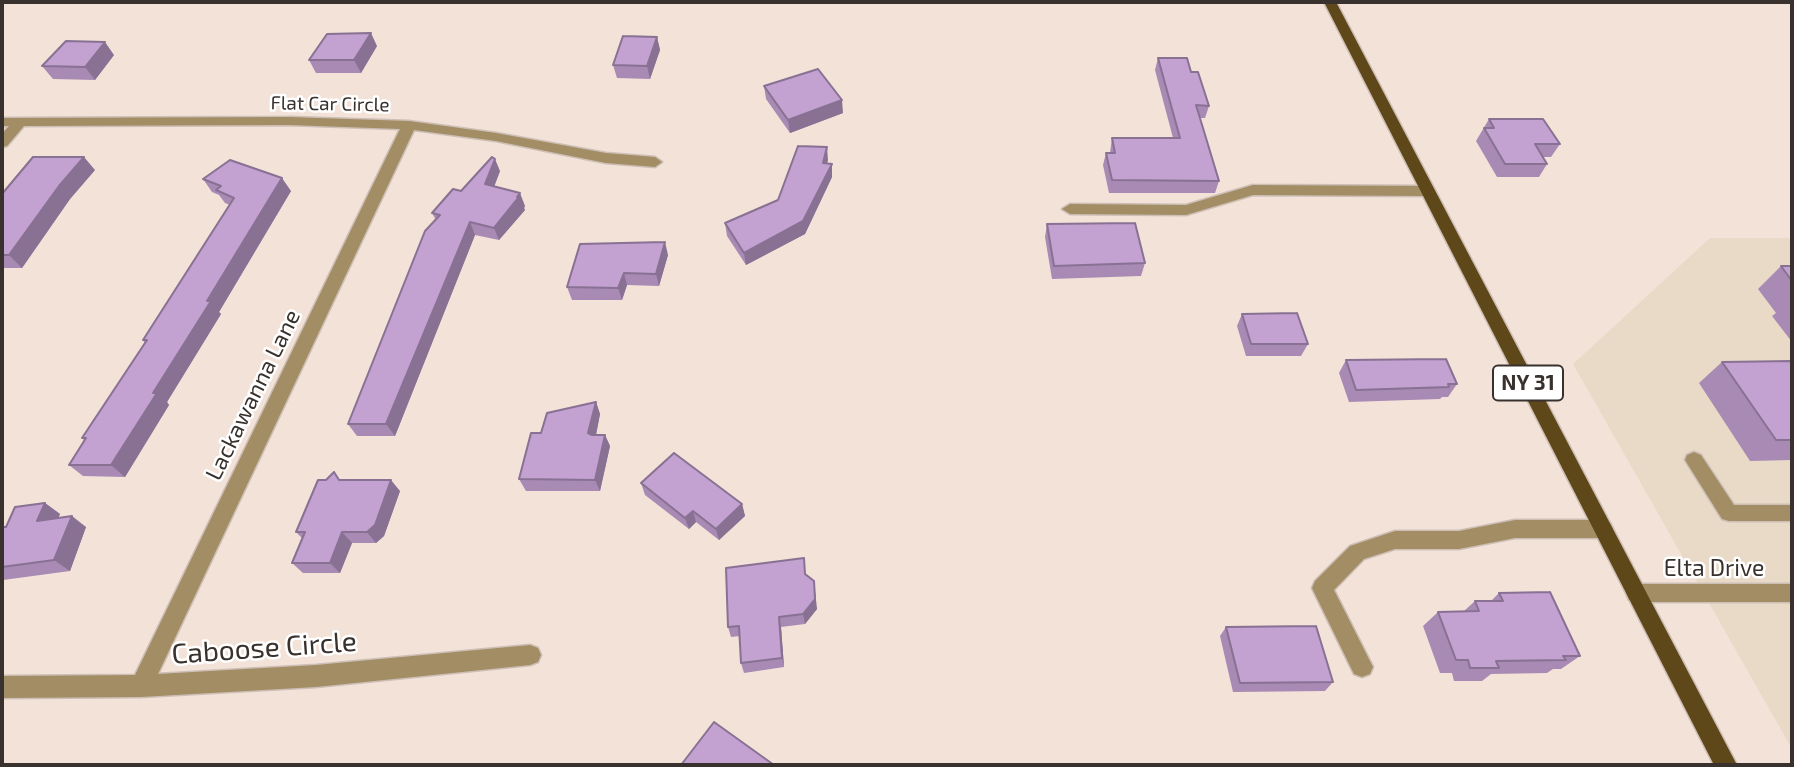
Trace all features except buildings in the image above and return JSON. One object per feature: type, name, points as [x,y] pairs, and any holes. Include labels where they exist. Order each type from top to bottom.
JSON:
[{"type":"main road","name":"NY 31","points":[[1330,2],[1726,765]]},
{"type":"street","name":"Flat Car Circle","points":[[2,122],[289,121],[409,125],[606,158],[655,162]]},
{"type":"street","points":[[2,143],[20,122]]},
{"type":"street","name":"Lackawanna Lane","points":[[141,686],[409,125]]},
{"type":"street","points":[[1070,209],[1186,210],[1253,190],[1428,191]]},
{"type":"street","points":[[1694,460],[1728,513],[1792,513]]},
{"type":"street","points":[[1362,667],[1322,588],[1357,552],[1395,540],[1459,540],[1516,529],[1603,529]]},
{"type":"street","name":"Elta Drive","points":[[1636,593],[1792,593]]},
{"type":"street","name":"Caboose Circle","points":[[2,687],[141,686],[316,676],[530,655]]},
{"type":"shaded area","points":[[1710,238],[1792,238],[1792,749],[1573,364]]}]
